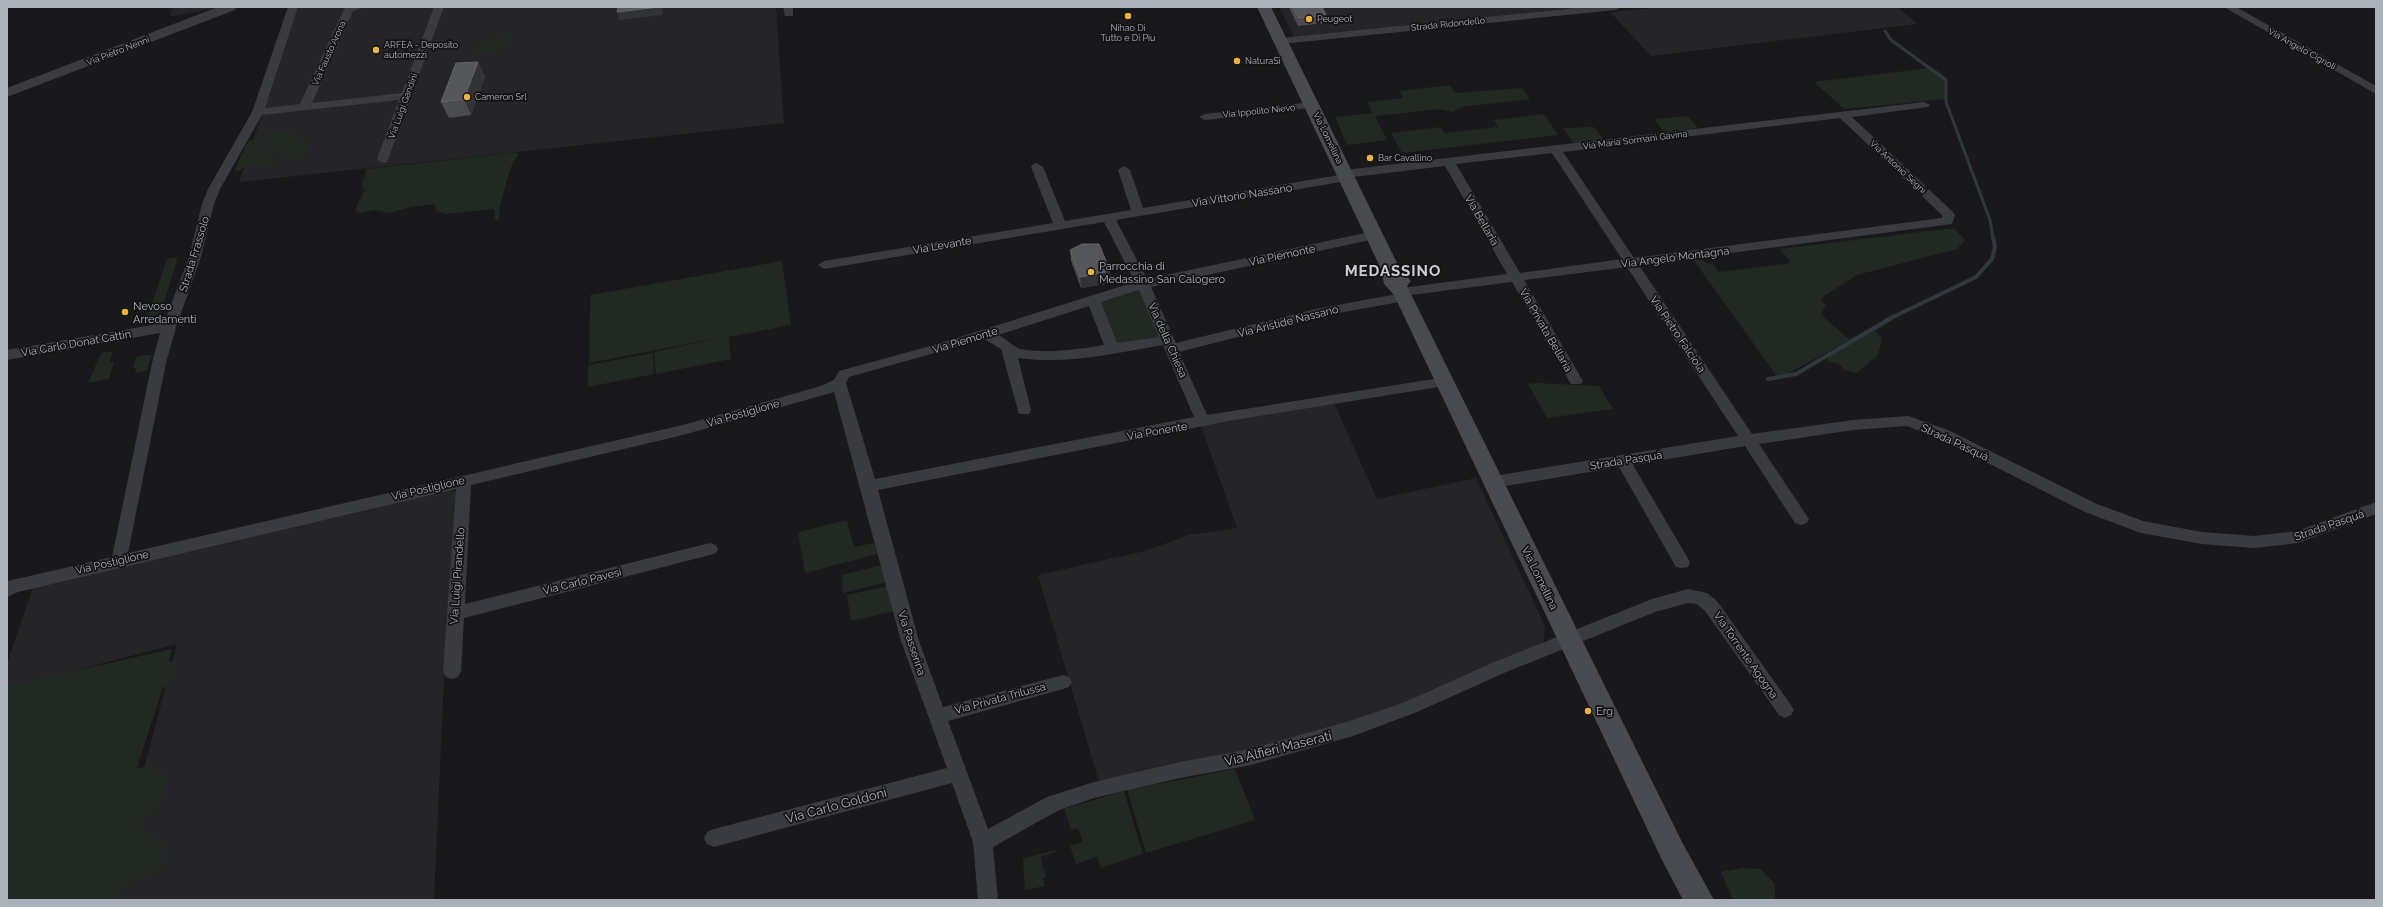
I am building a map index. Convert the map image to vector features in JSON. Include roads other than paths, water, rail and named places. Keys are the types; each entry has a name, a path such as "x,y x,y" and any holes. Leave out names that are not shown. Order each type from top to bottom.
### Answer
{"main road":[{"name":"Via Lomellina","path":"1264,7 1391,269 1394,284 1403,293 1679,864"},
{"path":"1679,864 1691,900"},
{"path":"1679,864 1699,900"}],"street":[{"name":"Via Pietro Nenni","path":"7,93 230,7"},
{"name":"Strada Frassolo","path":"119,560 169,327 195,257 208,204 214,189 258,112 293,7"},
{"name":"Via Fausto Arona","path":"304,107 349,8 359,7"},
{"name":"Via Luigi Gandini","path":"383,159 439,7"},
{"name":"Strada Ridondello","path":"1281,41 1616,7"},
{"name":"Via Angelo Cignoli","path":"2229,7 2376,91"},
{"path":"258,112 406,96"},
{"name":"Via Ippolito Nievo","path":"1205,117 1312,105"},
{"name":"Via Maria Sormani Gavina","path":"1346,176 1449,162 1924,105"},
{"name":"Via Antonio Segni","path":"1843,115 1949,215 1948,221"},
{"name":"Via Pietro Falciola","path":"1555,149 1801,519"},
{"name":"Via Bellaria","path":"1449,162 1516,278"},
{"path":"1037,168 1060,225"},
{"path":"1124,170 1138,212"},
{"name":"Via Vittorio Nassano","path":"1060,225 1346,176"},
{"name":"Via della Chiesa","path":"1108,217 1143,284 1203,422"},
{"name":"Via Angelo Montagna","path":"1403,293 1948,221"},
{"name":"Via Levante","path":"824,265 1060,225"},
{"name":"Via Piemonte","path":"839,383 844,374 985,334 1143,284 1375,235"},
{"name":"Via Privata Bellaria","path":"1516,278 1576,381"},
{"name":"Via Aristide Nassano","path":"985,334 1016,353 1030,355 1059,355 1113,350 1170,344 1403,293"},
{"path":"1094,300 1113,350"},
{"name":"Via Carlo Donat Cattin","path":"7,355 169,327"},
{"path":"1008,348 1024,410"},
{"name":"Via Ponente","path":"869,486 1203,422 1377,391 1446,382"},
{"name":"Via Postiglione","path":"10,588 119,560 683,430 826,390 839,383"},
{"name":"Via Passerina","path":"839,383 869,486 910,641 983,842 988,900"},
{"name":"Strada Pasquà","path":"1494,482 1749,440 1853,425 1908,421 1943,434 2091,508 2141,527 2202,538 2254,542 2298,537 2376,508"},
{"path":"1623,461 1682,562"},
{"name":"Via Luigi Pirandello","path":"452,672 464,480"},
{"name":"Via Carlo Pavesi","path":"455,613 710,549"},
{"name":"Via Torrente Agogna","path":"1570,640 1652,606 1688,596 1701,598 1712,606 1785,710"},
{"name":"Via Alfieri Maserati","path":"983,842 1054,803 1094,790 1180,770 1251,757 1353,728 1411,707 1570,640"},
{"name":"Via Privata Trilussa","path":"937,716 1063,682"},
{"name":"Via Carlo Goldoni","path":"714,838 958,773"}],"waterway":[{"path":"1885,31 1891,40 1946,80 1946,102 1990,220 1993,238"},
{"path":"1768,379 1796,374 1891,318 1976,277 1992,259 1995,247 1993,237"}],"place":[{"name":"Nihao Di Tutto e Di Piu","path":"1128,16"},
{"name":"Peugeot","path":"1309,19"},
{"name":"ARFEA - Deposito automezzi","path":"376,50"},
{"name":"NaturaSì","path":"1237,61"},
{"name":"Cameron Srl","path":"467,97"},
{"name":"Bar Cavallino","path":"1370,158"},
{"name":"Parrocchia di Medassino San Calogero","path":"1091,272"},
{"name":"Nevoso Arredamenti","path":"125,312"},
{"name":"Erg","path":"1588,711"}],"district":[{"name":"MEDASSINO","path":"1393,271"}]}
